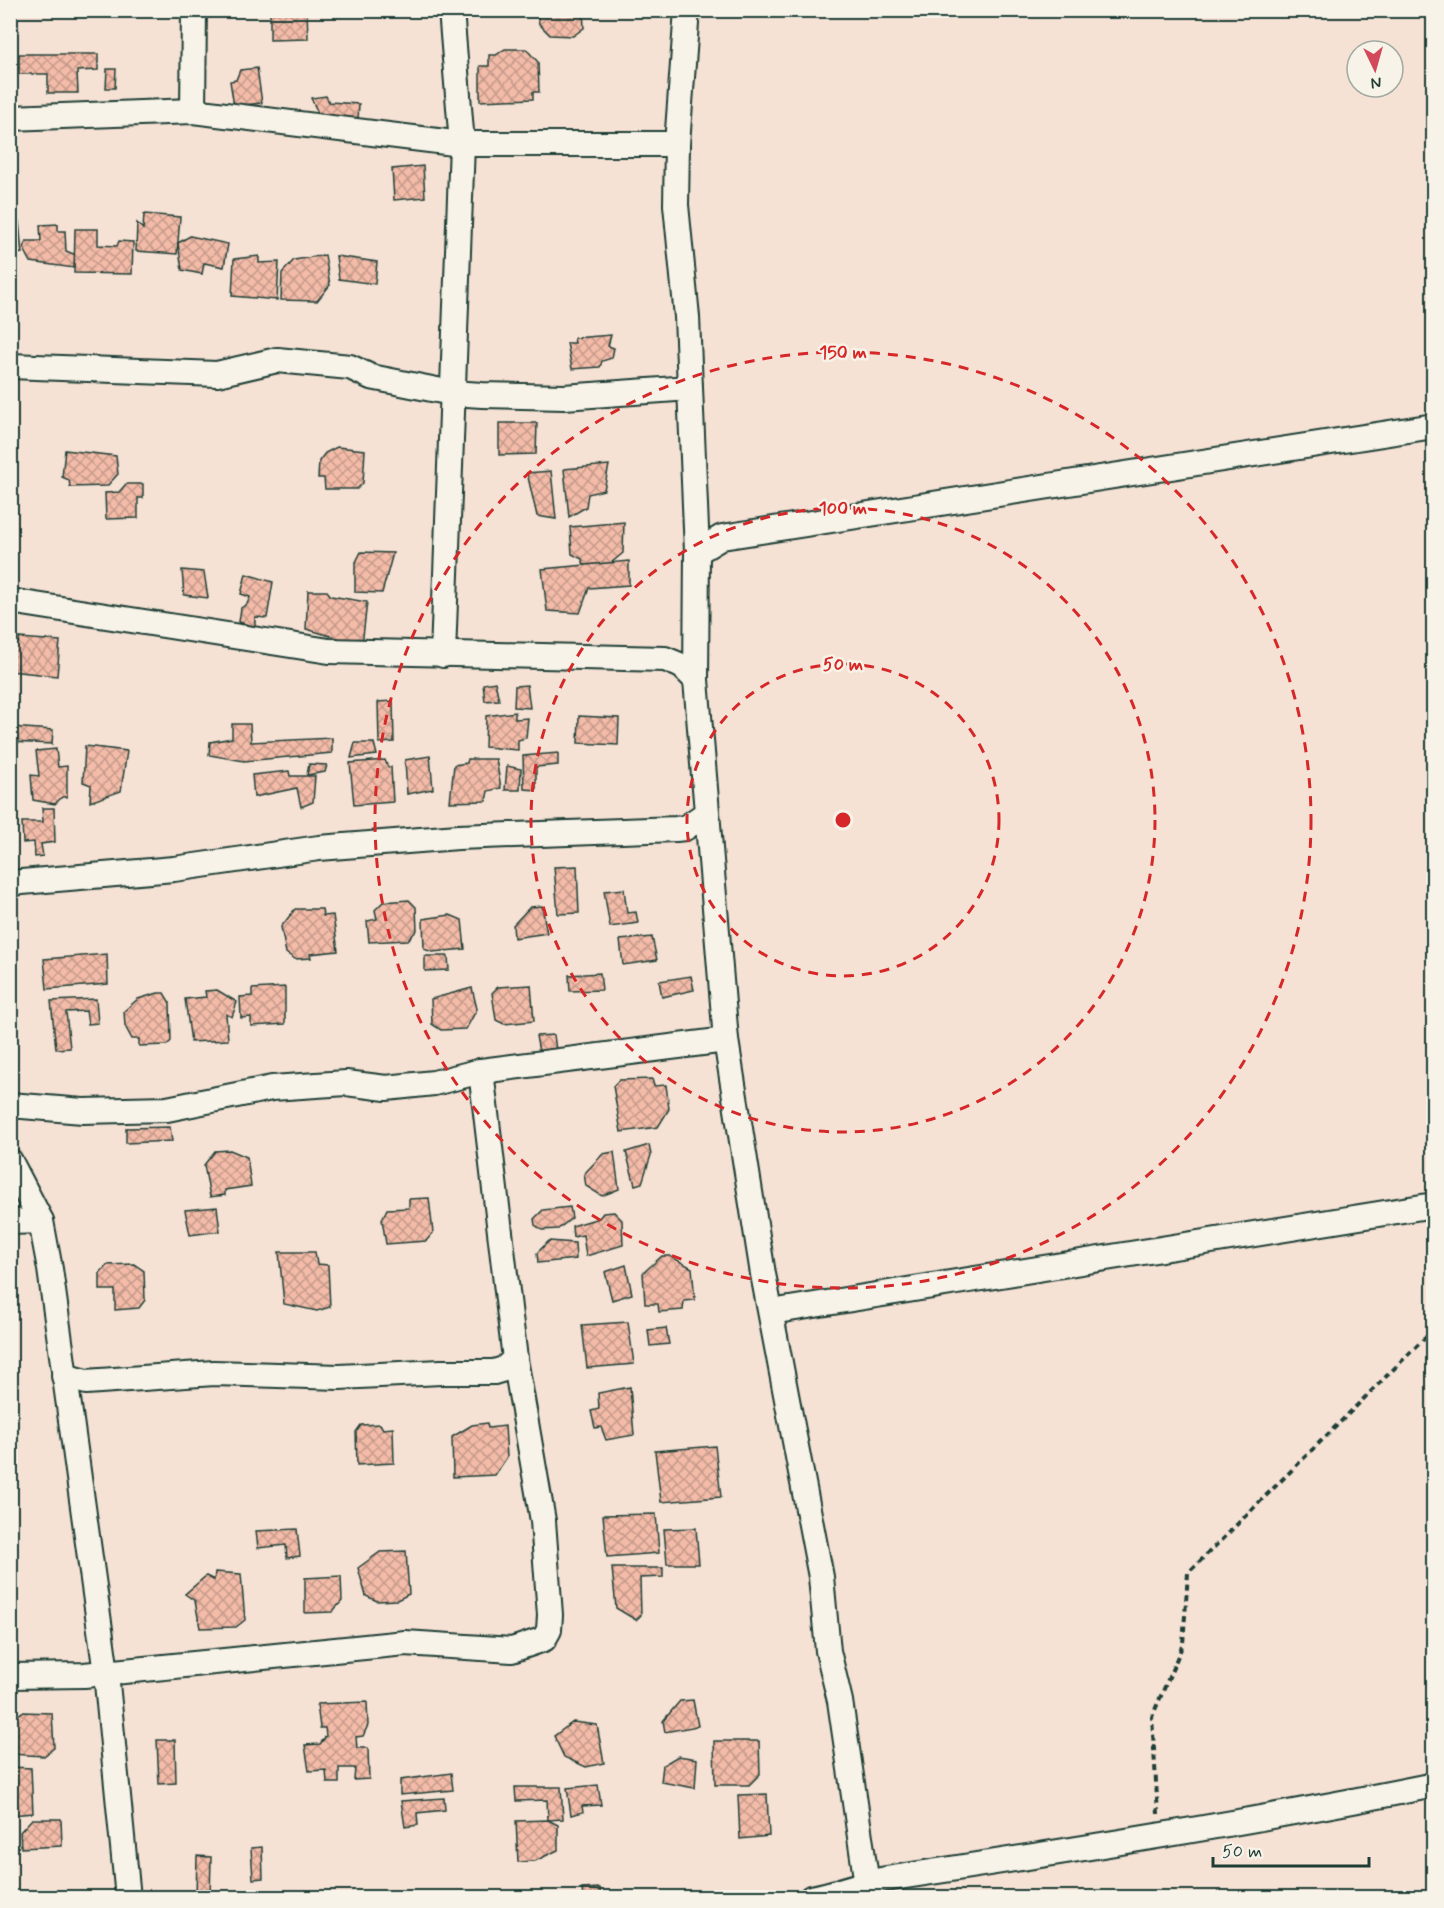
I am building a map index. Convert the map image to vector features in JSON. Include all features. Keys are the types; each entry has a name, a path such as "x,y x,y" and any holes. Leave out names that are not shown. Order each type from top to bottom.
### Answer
{"street":[{"path":"193,111 194,10"},
{"path":"443,655 462,144 452,10"},
{"path":"687,10 677,144 676,205 687,317 697,552 696,680 726,1040 771,1312 821,1577 828,1651 840,1701 867,1890"},
{"path":"10,118 193,111 462,144 677,144"},
{"path":"10,366 217,374 277,360 350,367 371,377 452,393 564,398 690,388"},
{"path":"697,552 722,537 1434,426"},
{"path":"10,601 243,635 288,646 329,651 665,659 682,666 696,680"},
{"path":"10,883 174,869 319,848 458,837 676,829 685,828 707,813"},
{"path":"10,1105 83,1111 167,1109 272,1088 346,1083 386,1088 434,1083 481,1071 726,1040"},
{"path":"10,1676 106,1673 405,1643 512,1650 544,1639 549,1630 550,1615 544,1539 515,1359 481,1071"},
{"path":"10,1161 41,1221 50,1269 106,1673 128,1898"},
{"path":"771,1312 1434,1205"},
{"path":"10,1222 41,1221"},
{"path":"64,1376 86,1382 214,1373 339,1377 494,1372 504,1369 515,1359"},
{"path":"811,1898 867,1890 1159,1835 1322,1808 1434,1785"}],"path":[{"path":"1159,1835 1152,1717 1183,1644 1188,1573 1434,1329"}],"building":[{"path":"270,10 307,10 308,39 270,40"},
{"path":"537,10 583,10 584,28 573,36 550,35 539,24"},
{"path":"505,49 526,49 538,62 539,92 533,92 533,99 480,101 480,66 489,66 489,55 496,55"},
{"path":"19,54 98,54 98,70 77,71 78,93 48,93 48,74 19,74"},
{"path":"257,68 262,103 234,106 230,81 236,80 240,70"},
{"path":"107,69 116,69 115,88 106,88"},
{"path":"326,96 329,102 359,104 358,119 320,117 311,98"},
{"path":"423,166 425,197 394,200 392,169"},
{"path":"144,214 180,217 177,254 136,251 137,223 143,229"},
{"path":"19,221 22,253 10,255 10,222"},
{"path":"58,224 58,231 65,231 66,251 76,255 74,268 31,262 24,249 26,241 41,241 40,225"},
{"path":"75,229 98,229 98,245 117,246 119,241 133,242 132,274 74,273"},
{"path":"190,236 228,244 224,267 204,263 202,274 182,270 178,243"},
{"path":"325,255 330,285 317,301 281,300 282,273 294,260"},
{"path":"259,256 259,263 279,262 277,300 232,296 234,259"},
{"path":"336,256 377,262 375,284 339,279"},
{"path":"611,335 608,346 614,348 612,358 602,361 600,367 572,369 567,343 575,343 574,338"},
{"path":"499,423 537,423 536,454 499,455"},
{"path":"337,447 365,450 363,483 357,489 325,489 324,478 318,478 319,461 325,453"},
{"path":"65,450 116,456 118,474 107,486 70,487 69,480 62,477"},
{"path":"609,465 604,490 588,494 586,507 569,517 564,469"},
{"path":"551,471 556,519 537,516 527,473"},
{"path":"126,484 143,484 143,498 138,498 138,518 106,519 105,493 119,492"},
{"path":"624,522 623,553 611,563 584,565 582,559 572,554 570,527"},
{"path":"361,552 393,553 382,593 355,592 355,564"},
{"path":"629,561 629,585 589,588 580,613 547,611 542,569"},
{"path":"182,570 204,572 208,598 184,595"},
{"path":"246,574 273,582 267,618 255,617 255,627 239,622 241,608 247,604 250,597 241,594"},
{"path":"308,591 327,591 331,596 367,602 362,645 306,629"},
{"path":"19,638 60,641 57,676 10,671 12,642 18,643"},
{"path":"495,682 499,700 485,701 483,684"},
{"path":"527,685 530,708 514,707 515,686"},
{"path":"393,701 394,742 379,743 378,702"},
{"path":"515,712 515,719 528,718 526,738 518,740 518,750 485,747 486,716"},
{"path":"579,716 619,718 618,745 578,743"},
{"path":"232,724 250,724 251,742 332,738 332,753 244,761 209,755 210,742 232,738"},
{"path":"10,727 53,730 52,744 10,742"},
{"path":"355,743 374,743 377,755 351,758"},
{"path":"85,746 127,751 121,791 90,802 91,785 83,782"},
{"path":"56,749 58,767 67,766 67,797 62,797 55,804 33,800 31,775 39,776 36,751"},
{"path":"558,753 558,765 536,767 536,790 524,789 523,756"},
{"path":"430,756 433,789 407,794 405,760"},
{"path":"468,759 496,759 501,788 488,791 486,801 450,802 454,765 467,763"},
{"path":"385,760 388,767 391,767 393,802 354,805 350,763"},
{"path":"309,764 327,765 325,772 307,775"},
{"path":"507,766 521,769 520,790 505,790"},
{"path":"289,771 290,776 315,776 313,802 301,807 297,788 254,797 252,775"},
{"path":"42,808 54,808 55,842 41,844 43,856 35,857 34,842 23,843 22,822 43,822"},
{"path":"577,866 579,913 558,914 554,867"},
{"path":"624,889 627,913 636,912 638,923 610,927 604,891"},
{"path":"409,900 416,907 417,930 408,940 369,942 367,921 377,919 375,910 383,902"},
{"path":"542,906 547,933 514,938 513,925 530,907"},
{"path":"295,909 322,909 323,916 333,915 338,951 310,954 311,958 295,959 286,953 281,927"},
{"path":"450,915 462,920 465,949 432,952 424,949 423,919"},
{"path":"652,937 657,960 623,965 620,940"},
{"path":"107,954 108,984 47,989 44,959"},
{"path":"425,956 448,956 449,970 425,971"},
{"path":"600,973 602,990 570,991 569,975"},
{"path":"691,976 694,990 662,997 659,981"},
{"path":"531,985 534,1021 504,1024 496,1020 492,993 498,987"},
{"path":"285,987 285,1024 251,1026 251,1017 241,1018 240,997 252,996 252,989"},
{"path":"472,988 477,1009 466,1029 441,1030 432,1024 431,999"},
{"path":"217,990 237,1002 232,1017 226,1014 228,1040 191,1042 185,999 206,997 205,991"},
{"path":"164,993 170,1003 171,1041 167,1045 139,1046 139,1039 132,1039 125,1026 124,1011 138,999"},
{"path":"96,999 98,1023 88,1024 86,1011 66,1012 70,1048 56,1049 51,1001"},
{"path":"554,1035 556,1050 539,1052 536,1036"},
{"path":"652,1079 654,1086 666,1085 669,1109 658,1127 621,1132 613,1086 619,1080"},
{"path":"170,1127 172,1141 126,1143 126,1128"},
{"path":"649,1145 651,1155 642,1183 635,1185 626,1152"},
{"path":"230,1150 247,1157 251,1186 225,1190 225,1195 210,1197 204,1165 215,1151"},
{"path":"614,1152 619,1189 602,1196 586,1186 584,1174 603,1154"},
{"path":"429,1198 433,1233 426,1241 386,1244 382,1219 387,1209 409,1208 409,1199"},
{"path":"217,1207 220,1231 190,1235 185,1210"},
{"path":"570,1207 572,1218 558,1229 542,1230 535,1225 534,1219 543,1210"},
{"path":"614,1212 622,1220 623,1245 586,1256 583,1235 573,1237 572,1226 599,1218 603,1213"},
{"path":"549,1241 575,1243 576,1259 538,1263 537,1253"},
{"path":"279,1252 315,1252 317,1264 328,1265 330,1307 317,1311 284,1304"},
{"path":"662,1256 670,1256 692,1268 695,1300 684,1301 683,1310 659,1312 658,1304 645,1304 643,1273"},
{"path":"134,1264 144,1271 145,1300 139,1308 115,1310 115,1290 100,1290 100,1273 107,1265"},
{"path":"626,1265 632,1294 612,1300 605,1272"},
{"path":"628,1322 634,1364 587,1368 582,1325"},
{"path":"666,1328 669,1344 650,1346 648,1330"},
{"path":"630,1387 634,1435 606,1440 601,1427 595,1428 591,1411 599,1409 598,1393"},
{"path":"487,1423 488,1428 505,1426 507,1457 495,1475 453,1477 452,1437 472,1425"},
{"path":"380,1424 383,1429 393,1428 394,1463 357,1465 356,1432 361,1425"},
{"path":"715,1446 721,1497 661,1502 655,1451"},
{"path":"656,1514 659,1553 607,1557 603,1515"},
{"path":"696,1528 699,1564 667,1564 664,1529"},
{"path":"297,1529 300,1556 287,1558 286,1545 258,1548 256,1531"},
{"path":"406,1551 409,1594 397,1600 377,1601 366,1596 358,1568 380,1552"},
{"path":"612,1568 663,1568 663,1577 640,1578 641,1615 636,1620 616,1608"},
{"path":"215,1572 241,1574 245,1620 236,1627 200,1628 195,1601 185,1594 206,1576 214,1580"},
{"path":"341,1576 342,1601 332,1612 305,1613 305,1578"},
{"path":"693,1700 698,1726 665,1732 663,1721 680,1701"},
{"path":"367,1702 368,1725 363,1736 356,1737 357,1748 368,1748 369,1779 354,1780 355,1768 339,1768 339,1783 327,1783 326,1770 309,1771 305,1745 320,1744 326,1736 325,1728 320,1728 317,1704"},
{"path":"22,1712 52,1713 54,1748 44,1756 11,1754 10,1722"},
{"path":"573,1722 597,1725 604,1763 586,1767 564,1757 554,1736"},
{"path":"157,1740 175,1740 176,1783 159,1784"},
{"path":"714,1741 759,1741 760,1774 749,1785 715,1785"},
{"path":"678,1756 697,1759 695,1788 661,1782 663,1765"},
{"path":"10,1767 31,1768 33,1813 12,1815"},
{"path":"451,1773 453,1790 400,1795 400,1780"},
{"path":"598,1785 601,1805 582,1806 583,1812 571,1815 567,1788"},
{"path":"515,1787 561,1787 563,1819 548,1820 547,1800 516,1801"},
{"path":"767,1794 769,1836 740,1839 738,1795"},
{"path":"444,1798 445,1810 417,1813 418,1825 405,1827 401,1801"},
{"path":"32,1819 61,1819 62,1846 21,1848 20,1832"},
{"path":"548,1820 558,1825 558,1850 535,1861 518,1862 516,1821"},
{"path":"262,1847 263,1878 253,1879 251,1848"},
{"path":"197,1856 211,1857 210,1898 196,1898"},
{"path":"600,1888 601,1898 583,1898 582,1889"}]}
